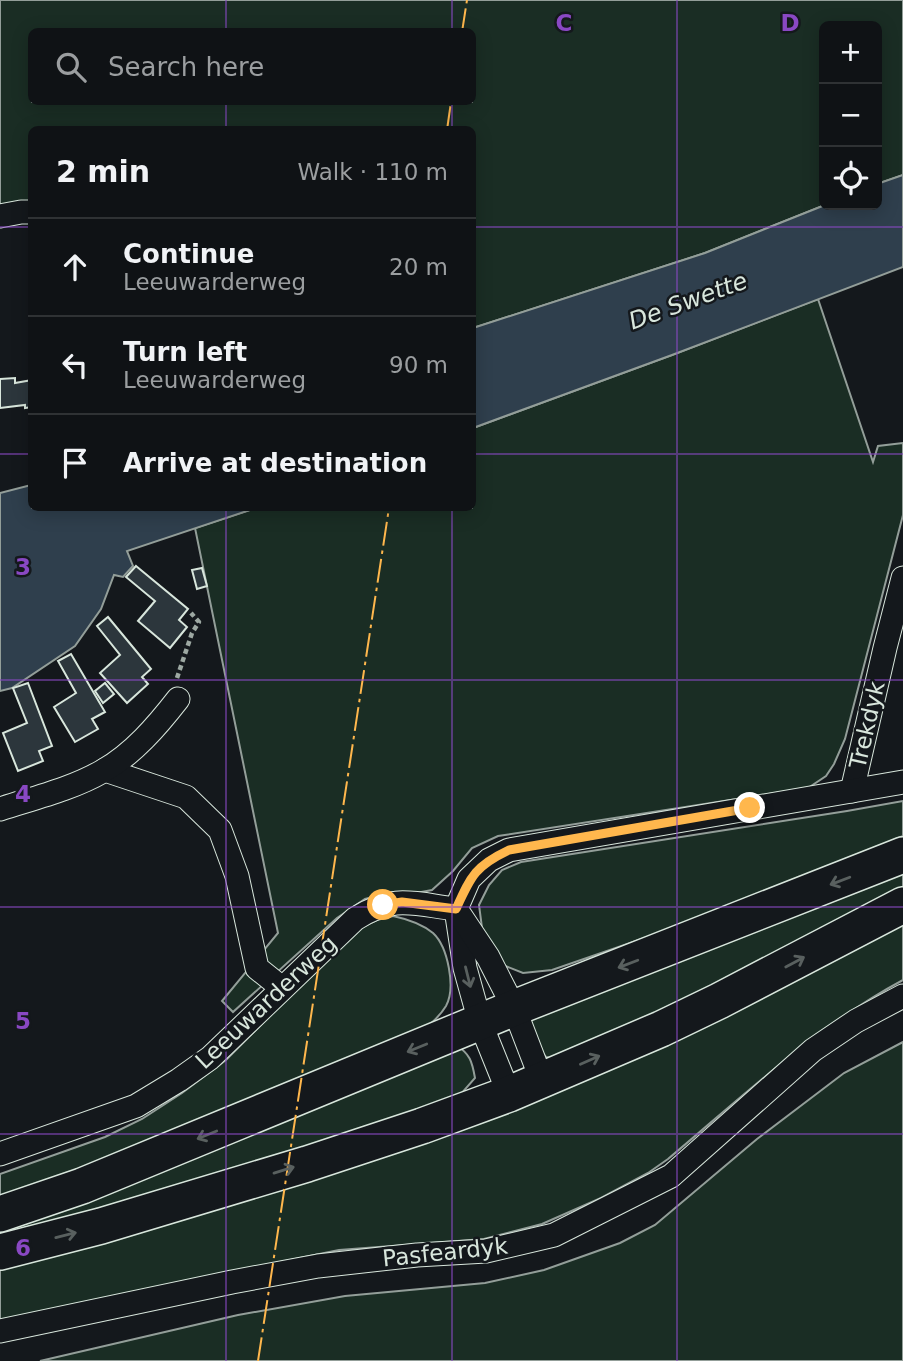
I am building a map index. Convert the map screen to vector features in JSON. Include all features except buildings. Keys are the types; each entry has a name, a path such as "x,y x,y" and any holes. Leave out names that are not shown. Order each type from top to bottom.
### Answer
{"main road":[{"path":"0,1214 82,1186 514,1008 903,855"},
{"path":"0,1252 101,1226 307,1164 509,1094 719,1002 903,905"}],"street":[{"path":"0,216 28,212"},
{"name":"Trekdyk","path":"852,791 903,578"},
{"path":"0,809 69,787 104,770 143,740 178,699"},
{"path":"104,770 186,797 220,830 237,876 257,968 282,988"},
{"path":"509,1094 480,1022 465,968 456,909 469,879 489,860 509,850 903,782"},
{"name":"Leeuwarderweg","path":"0,1154 136,1106 179,1080 210,1058 355,919 375,908 402,902 456,909"},
{"path":"456,909 488,957 514,1008 542,1081"},
{"name":"Pasfeardyk","path":"0,1331 318,1266 417,1255 486,1251 554,1235 671,1176 813,1051 856,1021 903,996"}],"path":[{"path":"178,699 174,688 192,633 199,622 191,613"}],"green space":[{"path":"0,0 903,0 903,175 882,182 882,21 819,21 819,207 705,253 476,327 476,126 28,126 28,203 0,205"},
{"path":"818,299 873,462 878,446 903,443 903,515 845,739 826,776 808,788 498,836 472,848 453,871 432,890 416,893 392,892 365,899 337,918 233,1012 222,1001 278,933 195,528 247,511 476,511 476,427"},
{"path":"903,801 903,836 740,905 552,970 523,973 503,965 482,928 479,905 489,885 502,870 521,862"},
{"path":"903,862 903,898 558,1060 546,1057 540,1050 525,1013"},
{"path":"393,916 424,927 433,933 443,948 449,968 449,998 432,1023 414,1036 0,1206 0,1174 105,1137 142,1119 182,1093 226,1060 354,931"},
{"path":"903,918 903,980 810,1041 668,1159 601,1198 542,1224 484,1239 339,1250 0,1323 0,1263 204,1206"},
{"path":"903,1042 903,1361 40,1361 238,1315 345,1296 485,1283 544,1270 620,1243 655,1225 757,1139 844,1073"},
{"path":"456,1045 470,1058 475,1078 461,1094 428,1109 0,1244 0,1225"}],"water":[{"name":"De Swette","path":"903,175 903,267 476,427 476,327 705,253 819,207 819,210 882,210 882,182"},
{"path":"28,486 28,511 247,511 127,551 133,566 123,577 114,575 101,609 75,646 12,688 0,691 0,493"}],"power":[{"path":"463,28 467,0"},
{"path":"448,126 451,105"},
{"path":"258,1361 389,511"}],"route":[{"path":"383,905 402,902 456,909 469,879 489,860 509,850 750,808"}]}
